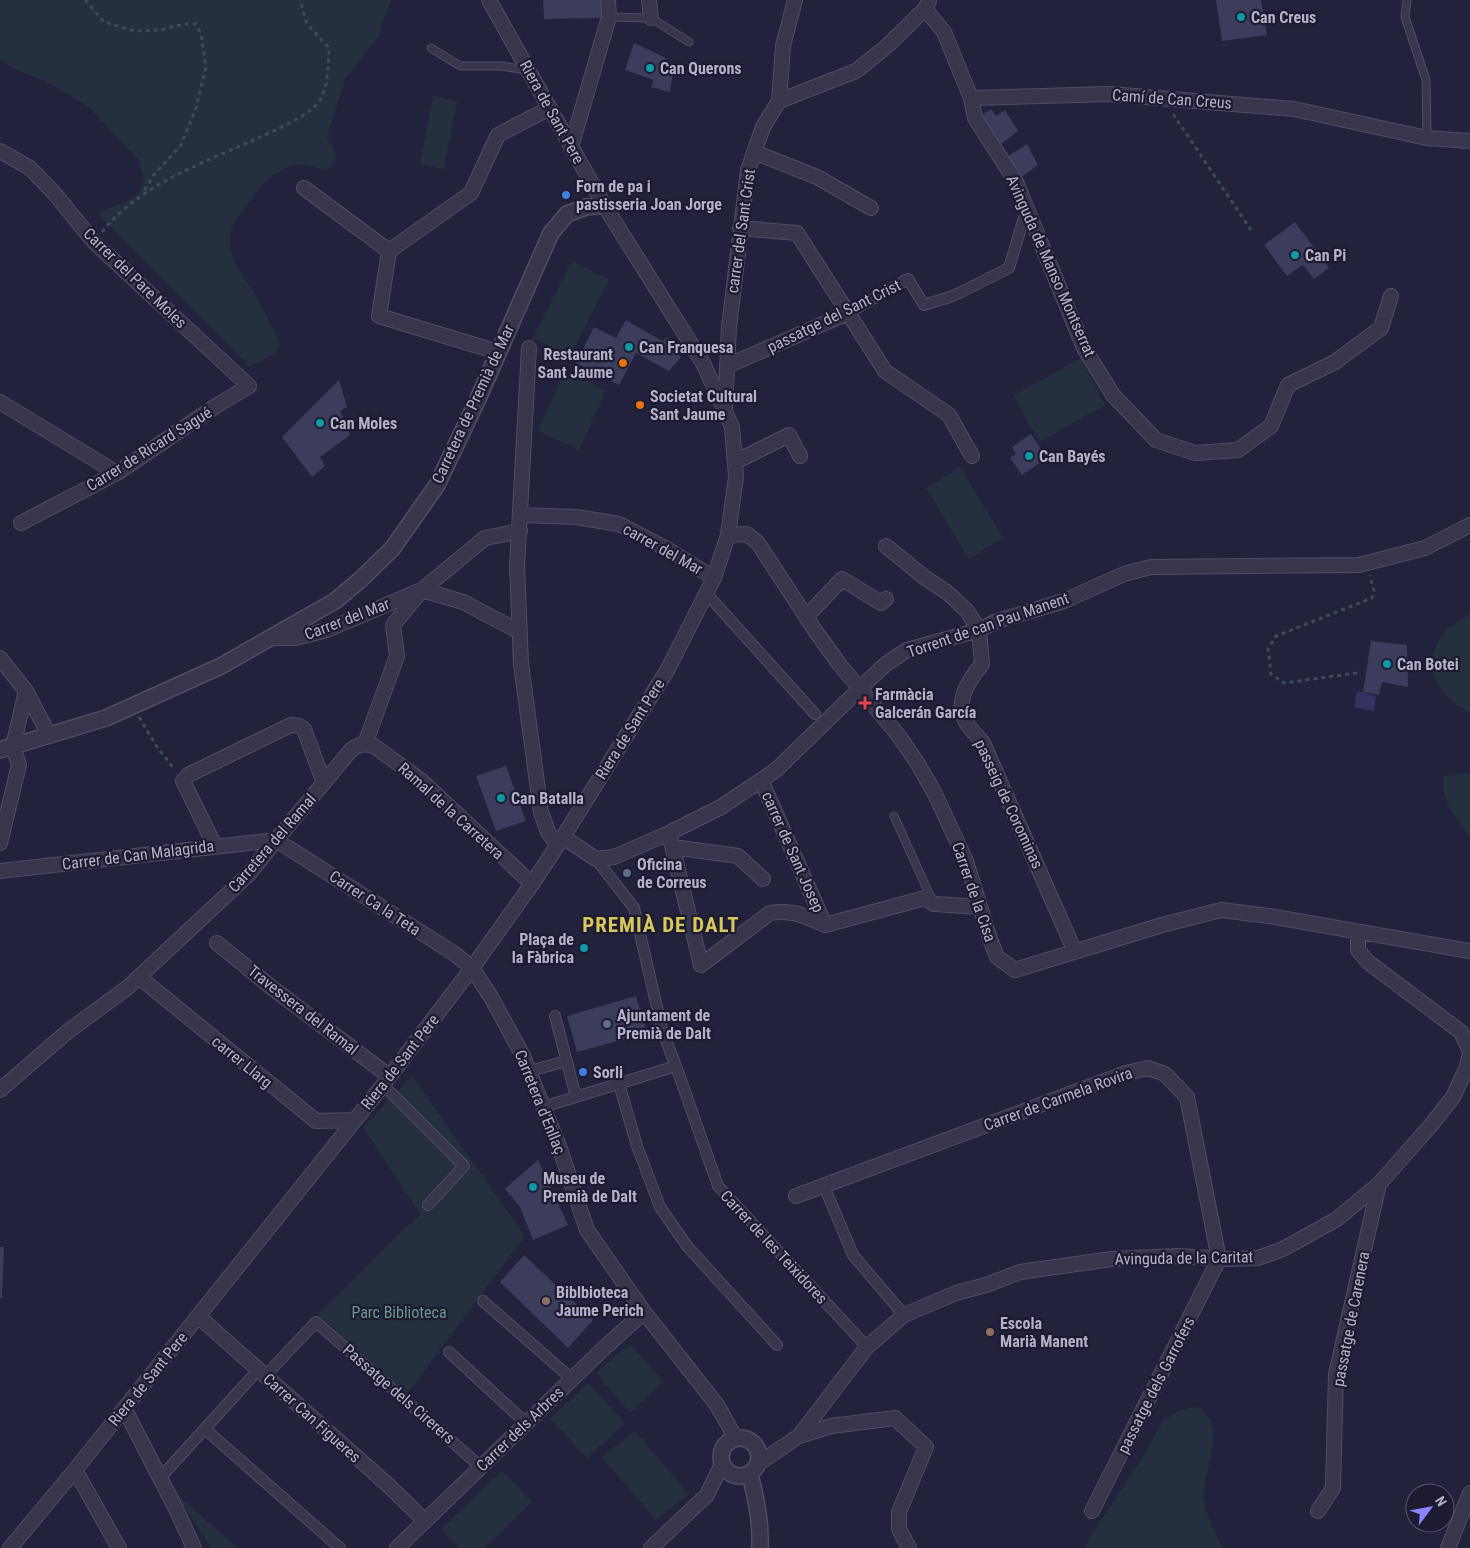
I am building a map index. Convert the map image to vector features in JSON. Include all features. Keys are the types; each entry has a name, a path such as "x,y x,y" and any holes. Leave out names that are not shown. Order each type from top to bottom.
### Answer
{"street":[{"name":"Riera de Sant Pere","path":"10,1548 355,1120 472,968 532,884 668,669 714,578 728,535 736,477 732,427 725,411 703,363 604,205 489,0"},
{"path":"571,147 609,16 608,0"},
{"path":"649,0 650,18"},
{"name":"carrer del Sant Crist","path":"725,411 729,327 748,170 763,127 779,101 783,46 792,3"},
{"path":"779,101 856,71 886,47 927,4 944,32 971,98"},
{"name":"Camí de Can Creus","path":"971,98 1110,94 1294,109 1427,138 1470,141"},
{"name":"Avinguda de Manso Montserrat","path":"971,98 975,118 1016,182 1084,348 1113,395 1156,440 1194,453 1238,450 1271,426 1288,385 1335,362 1381,328 1390,296"},
{"path":"498,352 379,316 389,251 471,193 498,134 550,108"},
{"name":"Carrer del Pare Moles","path":"0,151 30,168 55,194 94,242 249,386"},
{"path":"754,152 817,177 871,208"},
{"path":"304,188 389,251"},
{"name":"Carretera de Premià de Mar","path":"7,748 106,718 221,666 335,601 360,580 392,548 437,484 551,233 567,214 586,207 604,205"},
{"name":"passatge del Sant Crist","path":"727,366 848,313 908,279 924,305 953,296 1009,268 1027,208"},
{"path":"740,228 796,233 884,371 949,416 972,456"},
{"path":"529,348 517,566 522,674 541,812 548,832 560,841 596,859"},
{"name":"Carrer de Ricard Sagué","path":"21,523 117,473 249,386"},
{"path":"0,402 117,473"},
{"path":"735,462 789,435 800,456"},
{"name":"carrer del Mar","path":"521,515 576,517 619,524 667,549 714,578"},
{"name":"Torrent de can Pau Manent","path":"596,859 614,857 671,840 762,780 776,770 886,664 907,650 980,630 997,621 1064,601 1124,574 1151,568 1359,564 1426,548 1470,525"},
{"path":"365,744 397,656 393,625 422,590 485,538 520,531"},
{"name":"Carrer de la Cisa","path":"728,535 747,534 758,543 840,665 899,736 935,794 966,861 997,956 1015,970 1162,925 1221,910 1269,916 1470,951"},
{"path":"886,546 924,577 948,593 967,611 980,630"},
{"path":"806,617 842,580 880,603 886,599"},
{"path":"422,590 463,602 520,632"},
{"name":"Carrer del Mar","path":"270,638 296,638 328,630 422,590"},
{"path":"706,592 815,714"},
{"name":"passeig de Corominas","path":"980,630 982,664 971,679 962,699 964,718 983,744 1076,952"},
{"path":"0,658 26,691 52,734"},
{"path":"0,843 19,765 7,748 26,691"},
{"path":"215,846 183,781 188,775 291,725 304,729 324,783"},
{"name":"Carretera del Ramal","path":"0,1090 67,1032 127,988 248,875 351,750 365,744"},
{"name":"Ramal de la Carretera","path":"365,744 374,746 422,781 532,884"},
{"name":"carrer de Sant Josep","path":"762,780 825,925"},
{"name":"Carrer de Can Malagrida","path":"0,871 276,840"},
{"name":"Carrer Ca la Teta","path":"276,840 454,954 472,968"},
{"path":"671,840 738,856 762,880"},
{"name":"carrer de Sant Josep","path":"671,840 701,965 770,913 800,913 825,925 924,898 934,904 980,906"},
{"name":"Carrer de les Teixidores","path":"596,859 634,908 663,1033 718,1186 867,1347"},
{"name":"Avinguda de la Caritat","path":"754,1469 799,1436 867,1347 904,1315 956,1293 986,1285 1020,1272 1112,1259 1179,1256 1258,1258 1283,1249 1337,1219 1379,1184 1431,1125 1452,1097 1467,1067 1470,1052 1462,1032 1368,962 1358,950 1358,932"},
{"name":"Travessera del Ramal","path":"217,943 386,1080"},
{"name":"Carretera d'Enllaç","path":"472,968 522,1054 560,1149 587,1230 644,1312 716,1405 735,1437"},
{"name":"carrer Llarg","path":"138,977 316,1121 355,1120"},
{"path":"555,1016 576,1097"},
{"path":"529,1071 567,1061"},
{"path":"543,1107 676,1066"},
{"name":"Carrer de Carmela Rovira","path":"796,1196 1126,1073 1148,1068 1165,1074 1188,1097 1219,1258"},
{"path":"386,1080 464,1166 428,1205"},
{"path":"619,1084 638,1146 660,1206 687,1246 777,1344"},
{"name":"passatge de Carenera","path":"1318,1511 1333,1488 1336,1374 1379,1184"},
{"path":"824,1186 853,1254 904,1315"},
{"name":"passatge dels Garrofers","path":"1092,1511 1219,1258"},
{"path":"483,1301 572,1380"},
{"name":"Carrer dels Arbres","path":"397,1548 644,1312"},
{"name":"Carrer Can Figueres","path":"198,1316 425,1521"},
{"name":"Passatge dels Cirerers","path":"262,1373 316,1322 482,1467"},
{"path":"449,1352 526,1423"},
{"path":"160,1478 205,1429 262,1373"},
{"path":"124,1408 194,1548"},
{"path":"799,1436 831,1426 894,1418 926,1447 899,1512 899,1529 910,1548"},
{"path":"205,1429 340,1548"},
{"path":"754,1469 736,1476 725,1470 722,1464 721,1451 725,1443 735,1437 746,1438 754,1444 759,1454 754,1469 760,1548"},
{"path":"651,1548 707,1495 722,1464"},
{"path":"74,1470 119,1548"},
{"path":"1448,1548 1470,1493"}],"lane":[{"path":"1407,0 1405,17 1426,80 1427,138"},
{"path":"609,16 650,18 689,42"},
{"path":"431,48 460,66 501,66 528,70"},
{"path":"894,816 934,904"}],"path":[{"path":"85,0 104,22 135,31 161,30 184,24 196,24 200,34 206,68 196,108 181,145 153,176 143,194"},
{"path":"94,242 112,220 143,194 198,164 280,128 316,106 326,86 329,48 307,24 300,0"},
{"path":"1163,98 1252,233"},
{"path":"1357,673 1284,683 1271,674 1268,650 1276,636 1372,598 1374,592 1368,562"},
{"path":"132,706 157,747 183,781"}],"green space":[{"path":"0,0 391,0 381,26 380,35 345,79 327,137 336,155 335,164 326,170 307,165 297,165 282,170 269,178 258,189 238,217 231,231 230,247 232,255 274,331 280,345 276,353 250,367 97,213 126,202 140,191 143,183 138,160 90,108 45,81 22,72 0,60"},
{"path":"433,96 457,101 444,169 420,165"},
{"path":"572,261 609,280 570,356 533,338"},
{"path":"1081,358 1105,405 1039,442 1014,395"},
{"path":"565,371 606,390 579,450 538,431"},
{"path":"960,467 1003,538 969,559 926,488"},
{"path":"1470,614 1470,713 1442,691 1433,671 1432,660 1434,649 1446,630"},
{"path":"1470,773 1470,838 1452,812 1444,795 1443,776"},
{"name":"Parc Biblioteca","path":"412,1076 525,1236 407,1394 318,1314 420,1214 363,1127"},
{"path":"630,1344 663,1381 630,1413 596,1373"},
{"path":"588,1383 625,1423 587,1458 550,1419"},
{"path":"1199,1407 1211,1420 1214,1439 1203,1494 1206,1512 1222,1548 1085,1548 1163,1421 1179,1410"},
{"path":"635,1431 689,1494 656,1520 602,1457"},
{"path":"502,1471 532,1502 484,1548 459,1548 441,1529"},
{"path":"177,1495 238,1548 211,1548"}],"shaded area":[{"path":"1357,691 1376,696 1374,711 1354,707"}],"building":[{"path":"543,0 602,0 602,18 544,19"},
{"name":"Can Creus","path":"1216,0 1261,0 1267,35 1222,41"},
{"name":"Can Querons","path":"634,43 664,57 674,66 670,92 651,87 654,80 625,70"},
{"path":"991,109 996,116 1005,110 1018,131 1000,145 981,116"},
{"path":"1027,144 1038,165 1020,178 1007,157"},
{"name":"Can Pi","path":"1295,222 1329,268 1314,279 1303,265 1287,276 1264,245"},
{"name":"Can Franquesa","path":"626,320 662,341 668,337 681,357 669,371 636,353 619,385 576,363 594,327 616,338"},
{"name":"Can Moles","path":"339,380 347,407 340,411 350,435 320,457 325,466 312,477 282,437"},
{"name":"Can Bayés","path":"1031,434 1047,458 1022,475 1010,458 1016,454 1012,447"},
{"name":"Can Botei","path":"1371,641 1407,645 1408,687 1382,682 1379,695 1363,692"},
{"name":"Can Batalla","path":"506,766 526,821 496,831 476,776"},
{"name":"Ajuntament de Premià de Dalt","path":"636,996 647,1033 577,1052 567,1016"},
{"path":"538,1160 568,1225 533,1240 520,1207 505,1189"},
{"path":"0,1247 4,1247 2,1298 0,1298"},
{"name":"Biblbioteca Jaume Perich","path":"524,1255 593,1320 568,1348 500,1282"}],"place":[{"name":"Can Creus","path":"1241,17"},
{"name":"Can Querons","path":"650,68"},
{"name":"Forn de pa i pastisseria Joan Jorge","path":"566,195"},
{"name":"Can Pi","path":"1295,255"},
{"name":"Can Franquesa","path":"629,347"},
{"name":"Restaurant Sant Jaume","path":"623,363"},
{"name":"Societat Cultural Sant Jaume","path":"640,405"},
{"name":"Can Moles","path":"320,423"},
{"name":"Can Bayés","path":"1029,456"},
{"name":"Can Botei","path":"1387,664"},
{"name":"Farmàcia Galcerán García","path":"865,703"},
{"name":"Can Batalla","path":"501,798"},
{"name":"Oficina de Correus","path":"627,873"},
{"name":"Plaça de la Fàbrica","path":"584,948"},
{"name":"Ajuntament de Premià de Dalt","path":"607,1024"},
{"name":"Sorli","path":"583,1072"},
{"name":"Museu de Premià de Dalt","path":"533,1187"},
{"name":"Biblbioteca Jaume Perich","path":"546,1301"},
{"name":"Escola Marià Manent","path":"990,1332"}],"district":[{"name":"PREMIÀ DE DALT","path":"661,925"}]}
